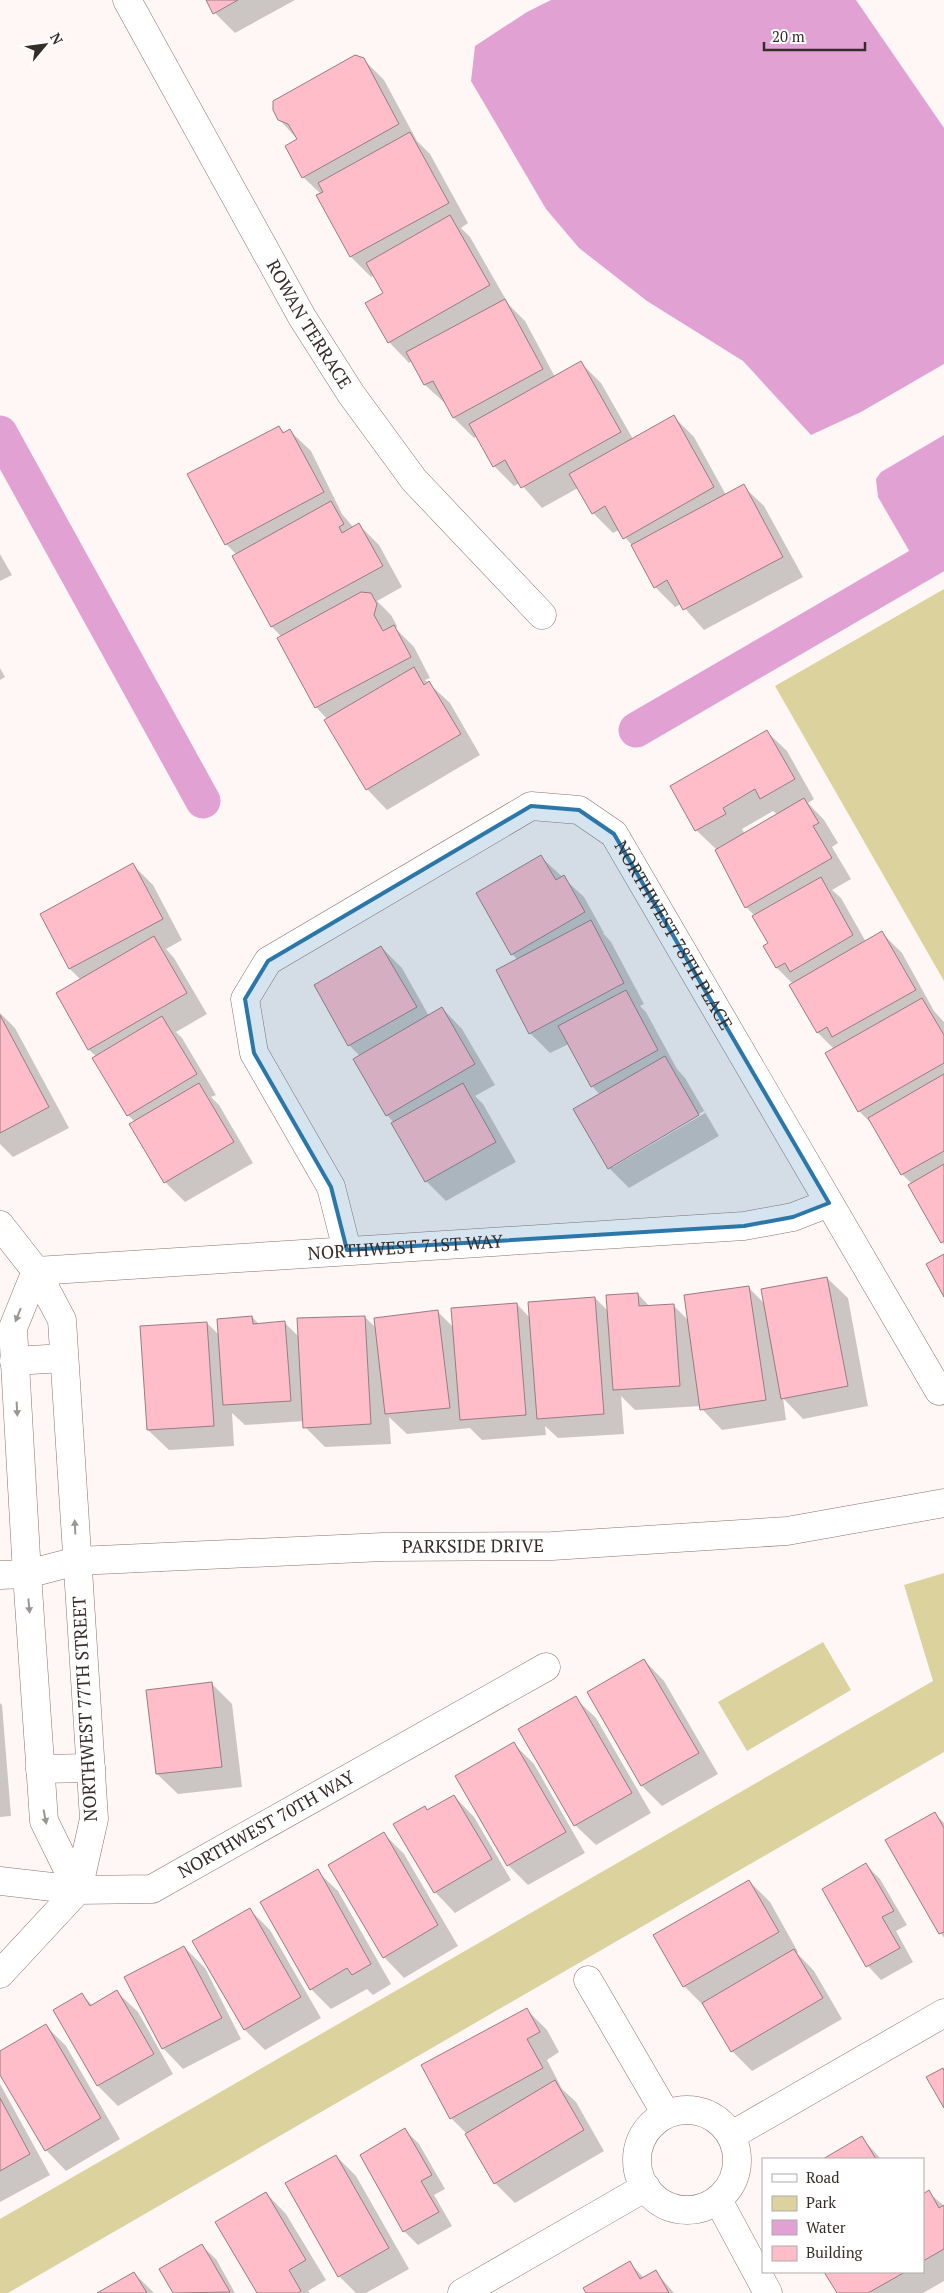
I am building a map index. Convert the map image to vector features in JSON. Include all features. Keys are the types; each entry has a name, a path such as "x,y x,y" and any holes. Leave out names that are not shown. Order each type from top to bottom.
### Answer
{"street":[{"name":"ROWAN TERRACE","path":"127,0 302,317 351,394 414,480 542,615"},
{"name":"NORTHWEST 78TH PLACE","path":"347,1250 331,1187 254,1053 245,999 268,961 531,806 579,810 614,834 939,1391"},
{"name":"NORTHWEST 71ST WAY","path":"36,1271 744,1226 793,1217 829,1203"},
{"path":"0,1225 36,1271 13,1328 40,1769 44,1821 78,1890 0,1974"},
{"name":"NORTHWEST 77TH STREET","path":"36,1271 62,1320 94,1819 78,1890"},
{"path":"14,1361 64,1358"},
{"name":"PARKSIDE DRIVE","path":"0,1575 27,1574 77,1560 383,1547 562,1546 787,1530 944,1503"},
{"name":"NORTHWEST 70TH WAY","path":"0,1881 78,1890 152,1889 546,1667"},
{"path":"40,1769 91,1768"},
{"path":"588,1980 666,2114"},
{"path":"732,2135 944,2013"},
{"path":"680,2110 696,2110 710,2115 722,2123 732,2135 738,2163 735,2177 728,2190 718,2200 704,2208 688,2210 671,2207 657,2200 646,2188 638,2172 637,2154 642,2138 652,2124 666,2114 680,2110"},
{"path":"462,2293 646,2188"},
{"path":"718,2200 768,2293"}],"highlighted area":[{"path":"531,806 579,810 614,834 829,1203 793,1217 744,1226 347,1250 331,1187 254,1053 245,999 268,961"}],"green space":[{"path":"944,589 944,981 775,686"},
{"path":"944,1573 944,1752 8,2293 0,2293 0,2219 933,1681 904,1585"},
{"path":"823,1642 851,1690 747,1751 718,1702"}],"water":[{"path":"551,0 856,0 944,128 944,364 861,412 811,435 743,361 647,301 579,248 546,209 471,81 475,46 527,12"},
{"path":"944,435 944,551 918,566 878,497 876,479 881,472"}],"building":[{"path":"206,0 238,0 213,14"},
{"path":"355,55 364,58 399,124 302,178 285,146 297,139 288,124 278,120 273,110 273,101"},
{"path":"410,132 449,203 350,257 316,195 323,192 318,183"},
{"path":"450,215 490,285 388,343 365,303 383,293 366,263"},
{"path":"505,299 543,369 453,418 433,381 424,385 406,352"},
{"path":"581,361 621,432 521,488 505,460 493,467 469,424"},
{"path":"674,415 714,487 623,539 605,506 592,514 569,474"},
{"path":"279,426 283,433 290,429 324,492 225,545 187,474"},
{"path":"744,484 783,557 683,610 667,580 654,588 631,545"},
{"path":"331,501 344,524 339,527 342,533 359,523 383,566 271,627 232,556"},
{"path":"361,592 371,593 377,604 374,615 383,631 394,625 411,657 315,708 277,638"},
{"path":"414,667 424,685 429,681 461,734 366,790 324,720"},
{"path":"767,730 795,779 760,799 755,789 723,808 726,814 695,831 670,786"},
{"path":"804,798 819,823 813,826 832,858 745,908 715,850"},
{"path":"541,855 556,880 564,875 585,912 511,955 476,893"},
{"path":"133,863 163,919 69,969 40,914"},
{"path":"821,877 853,935 790,972 785,963 776,968 763,946 768,943 752,916"},
{"path":"591,920 624,983 529,1034 496,970"},
{"path":"882,931 916,990 832,1037 827,1027 817,1033 789,985"},
{"path":"154,936 187,993 88,1050 56,993"},
{"path":"381,946 417,1007 348,1046 314,985"},
{"path":"626,990 658,1050 591,1087 558,1026"},
{"path":"922,998 944,1035 944,1063 858,1112 825,1053"},
{"path":"442,1007 475,1064 386,1116 353,1059"},
{"path":"0,1015 49,1107 0,1133"},
{"path":"162,1016 197,1074 127,1116 92,1058"},
{"path":"665,1056 699,1115 608,1169 573,1109"},
{"path":"944,1074 944,1151 901,1175 868,1118"},
{"path":"199,1083 234,1142 164,1183 129,1124"},
{"path":"463,1083 496,1142 425,1182 391,1123"},
{"path":"944,1164 944,1241 941,1243 908,1185"},
{"path":"944,1254 944,1297 926,1264"},
{"path":"827,1277 848,1386 781,1399 761,1289"},
{"path":"749,1286 766,1400 700,1410 684,1295"},
{"path":"638,1293 639,1306 674,1304 680,1386 613,1390 606,1295"},
{"path":"595,1297 604,1414 537,1419 528,1302"},
{"path":"517,1303 526,1415 460,1420 451,1308"},
{"path":"438,1310 450,1408 385,1414 374,1318"},
{"path":"252,1316 253,1324 285,1321 291,1401 223,1405 217,1319"},
{"path":"365,1316 371,1424 303,1428 297,1318"},
{"path":"207,1322 214,1426 147,1430 140,1326"},
{"path":"644,1659 699,1753 641,1786 587,1692"},
{"path":"212,1682 222,1767 156,1774 146,1690"},
{"path":"576,1696 632,1793 574,1826 518,1729"},
{"path":"514,1742 566,1832 507,1866 455,1776"},
{"path":"454,1795 492,1859 434,1893 393,1824 425,1806 427,1810"},
{"path":"935,1812 944,1828 944,1932 939,1934 885,1840"},
{"path":"384,1832 438,1925 383,1958 328,1865"},
{"path":"866,1863 894,1911 882,1917 900,1948 866,1967 822,1889"},
{"path":"318,1869 371,1964 352,1975 347,1968 310,1990 260,1902"},
{"path":"749,1880 779,1932 683,1987 653,1935"},
{"path":"250,1908 301,1997 244,2030 192,1941"},
{"path":"184,1946 222,2018 162,2049 124,1977"},
{"path":"794,1949 823,1998 731,2052 702,2003"},
{"path":"117,1990 154,2054 97,2086 53,2010 82,1993 90,2006"},
{"path":"527,2008 540,2032 527,2039 543,2068 450,2119 421,2065"},
{"path":"46,2024 101,2118 45,2151 0,2075 0,2051"},
{"path":"943,2068 944,2071 944,2108 926,2077"},
{"path":"555,2080 584,2130 494,2184 465,2134"},
{"path":"0,2098 30,2154 0,2171"},
{"path":"405,2128 432,2175 421,2181 439,2212 403,2232 360,2155"},
{"path":"862,2136 875,2158 825,2158"},
{"path":"336,2155 389,2248 338,2277 285,2183"},
{"path":"929,2190 939,2208 944,2205 944,2249 924,2260 924,2193"},
{"path":"266,2192 306,2260 289,2270 301,2291 298,2293 257,2293 215,2222"},
{"path":"202,2244 230,2292 173,2293 159,2269"},
{"path":"630,2261 640,2279 656,2270 669,2293 586,2293 583,2288"},
{"path":"134,2272 147,2293 97,2293"},
{"path":"825,2273 903,2273 868,2293 837,2293"}],"waterway":[{"path":"0,433 203,801"},
{"path":"636,730 944,551"}]}
